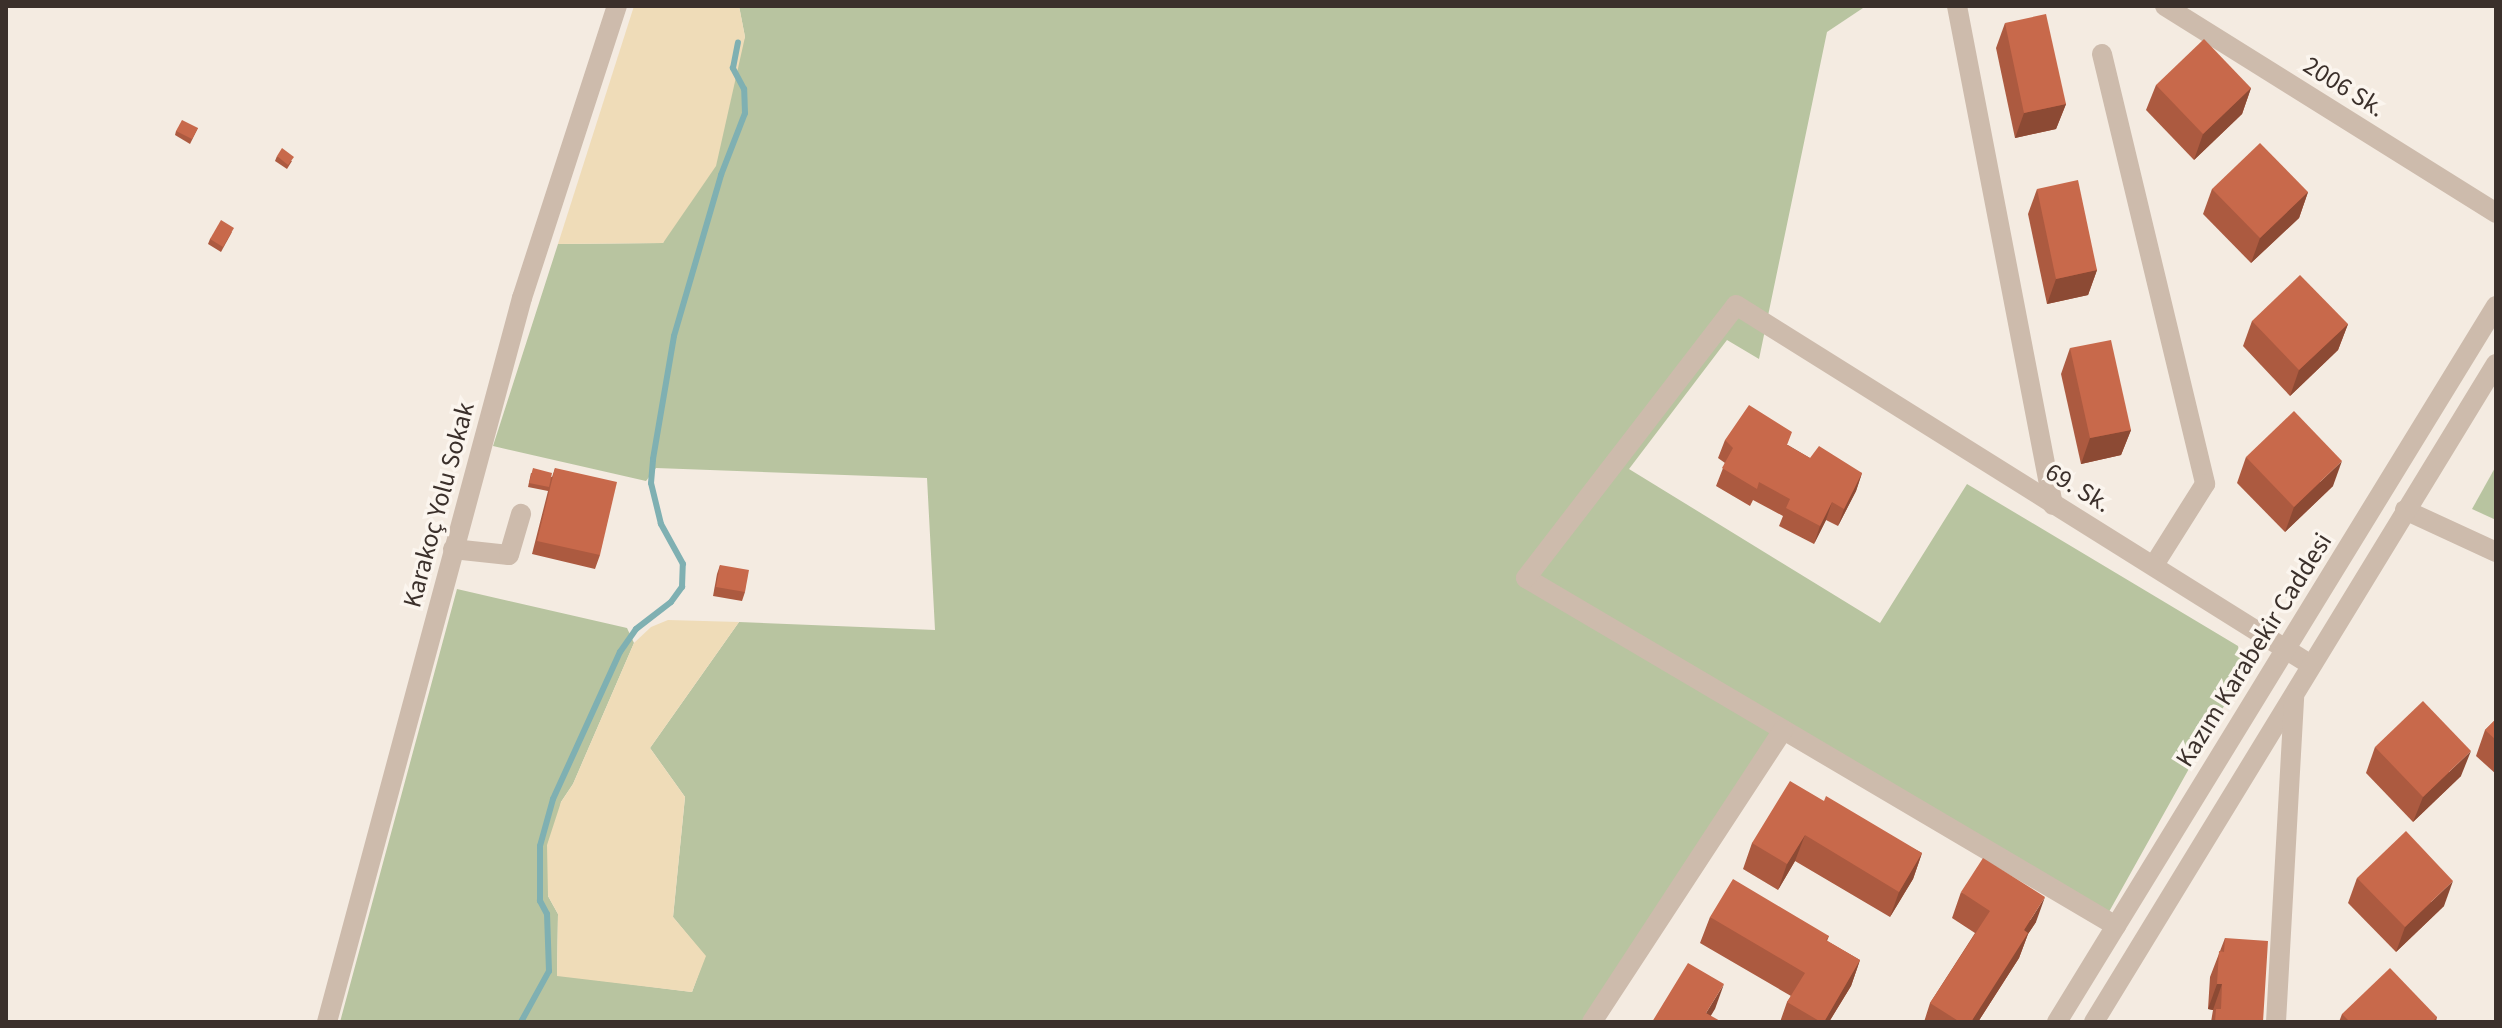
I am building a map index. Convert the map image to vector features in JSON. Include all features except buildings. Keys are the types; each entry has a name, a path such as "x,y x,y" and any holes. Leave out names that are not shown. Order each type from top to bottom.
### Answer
{"street":[{"name":"Karakoç Yolu Sokak","path":"327,1022 522,298 617,6"},
{"path":"1957,6 2053,505"},
{"name":"2006 Sk.","path":"2165,6 2496,213"},
{"path":"2102,54 2205,484 2154,565"},
{"name":"69. Sk.","path":"1783,730 1526,578 1736,305 2311,665"},
{"name":"Kazım Karabekir Caddesi","path":"2057,1022 2496,306"},
{"path":"2094,1022 2496,364"},
{"path":"2405,510 2496,552"},
{"path":"453,549 509,555 521,514"},
{"path":"2276,1022 2294,693"},
{"path":"1592,1022 1783,730 2116,926"}],"green space":[{"path":"739,6 1866,6 1827,32 1759,359 1727,340 1629,469 1880,623 1967,484 2238,646 2243,672 2105,919 1783,730 1589,1022 340,1022 457,589 627,628 634,643 573,784 561,802 548,896 558,914 557,975 692,992 705,956 673,917 685,797 650,748 739,622 935,630 927,478 656,468 646,481 493,446 558,244 663,243 745,37"},
{"path":"2496,466 2496,520 2472,509"}],"sand":[{"path":"634,6 739,6 745,37 716,166 663,243 558,244"},
{"path":"668,620 739,622 650,748 685,797 673,917 706,956 692,992 557,976 558,914 548,896 547,845 561,802 573,784 634,643 651,627"}],"waterway":[{"path":"521,1022 549,971 547,914 540,901 540,846 553,799 620,652 636,629 671,602 682,587 683,564 661,524 651,483 653,459 674,336 721,175 745,113 744,89 733,68 738,42"}]}
